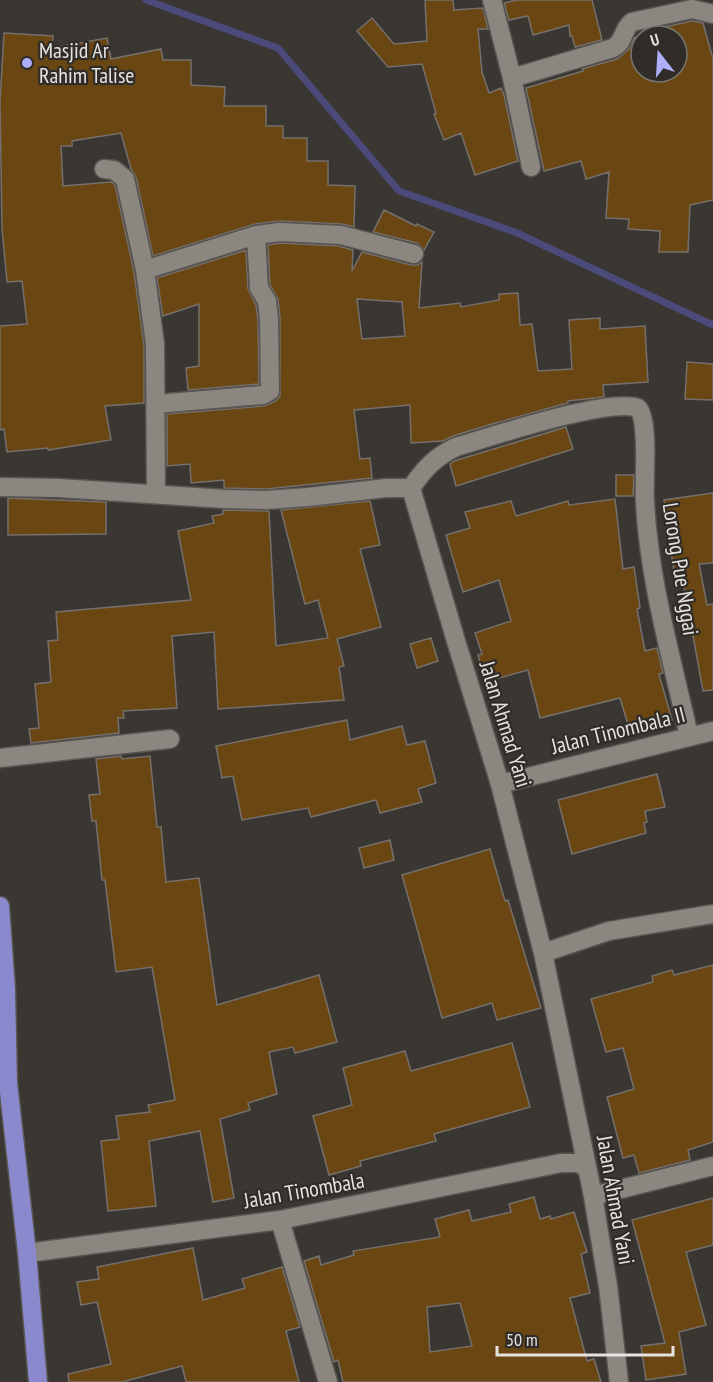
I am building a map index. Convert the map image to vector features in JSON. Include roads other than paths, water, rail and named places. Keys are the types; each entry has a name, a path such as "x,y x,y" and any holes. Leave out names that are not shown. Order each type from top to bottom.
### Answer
{"highway":[{"path":"0,906 6,989 4,1084 27,1253 38,1382"}],"street":[{"path":"492,0 531,167"},
{"path":"512,78 617,46 622,40 626,27 632,22 692,9 713,14"},
{"path":"104,168 114,170 125,179 145,270 155,344 156,493"},
{"path":"145,270 256,235 280,232 341,235 414,254"},
{"path":"156,404 263,395 270,391 268,310 267,301 259,288 256,235"},
{"name":"Lorong Pue Nggai","path":"411,488 425,468 436,458 456,447 592,409 627,406 638,408 644,416 645,428 646,534 689,736"},
{"path":"0,487 266,500 308,498 386,488 411,488"},
{"name":"Jalan Ahmad Yani","path":"411,488 500,784 543,953 593,1197 608,1286 619,1382"},
{"name":"Jalan Tinombala II","path":"500,784 713,731"},
{"path":"0,758 170,739"},
{"path":"543,953 619,929 713,914"},
{"name":"Jalan Tinombala","path":"27,1253 280,1221 561,1162 578,1163 587,1168"},
{"path":"593,1197 713,1166"},
{"path":"280,1221 328,1382"}],"waterway":[{"path":"146,0 278,48 399,191 515,232 713,325"}],"place":[{"name":"Masjid Ar Rahim Talise","path":"27,63"}]}
